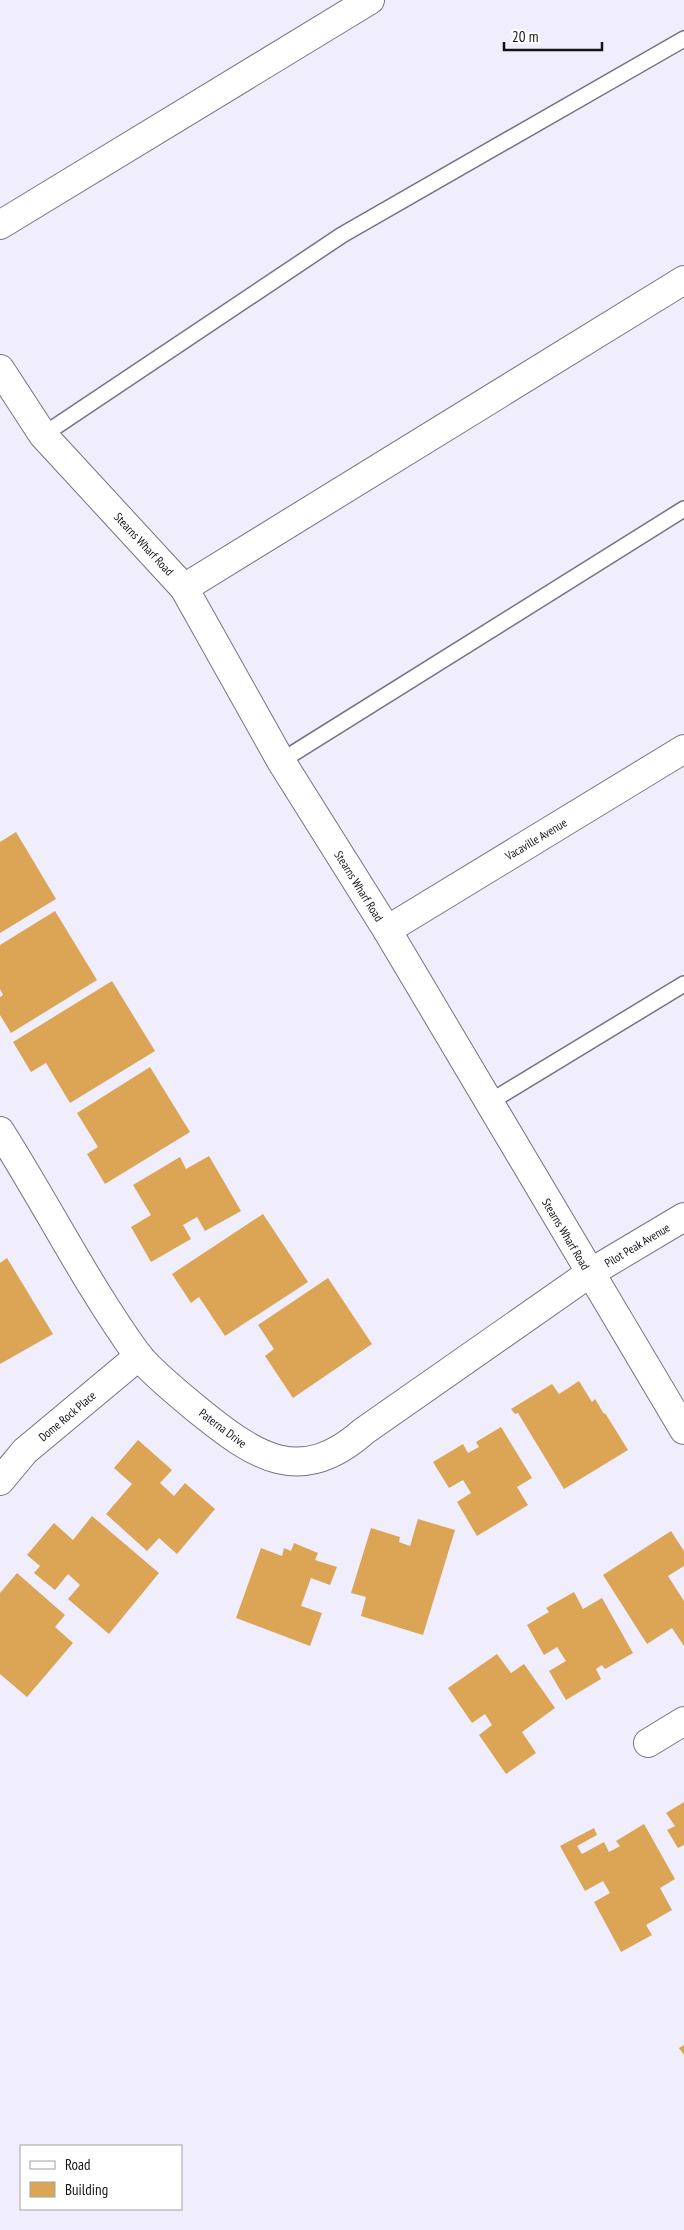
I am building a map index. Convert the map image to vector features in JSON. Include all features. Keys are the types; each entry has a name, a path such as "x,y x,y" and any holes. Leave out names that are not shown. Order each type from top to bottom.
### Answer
{"street":[{"path":"0,226 370,0"},
{"path":"184,588 684,280"},
{"name":"Stearns Wharf Road","path":"0,368 43,435 184,588 281,761 387,930 488,1103 684,1430"},
{"name":"Vacaville Avenue","path":"387,930 684,749"},
{"name":"Paterna Drive","path":"0,1131 94,1287 139,1356 188,1402 231,1437 253,1451 285,1462 317,1459 333,1454 349,1445 364,1432 590,1273"},
{"name":"Pilot Peak Avenue","path":"590,1273 684,1217"},
{"name":"Dome Rock Place","path":"0,1481 26,1451 139,1356"},
{"path":"648,1743 684,1721"}],"lane":[{"path":"43,435 342,235 684,39"},
{"path":"281,761 684,509"},
{"path":"488,1103 684,984"}],"building":[{"path":"16,832 56,899 0,933 0,842"},
{"path":"55,911 97,980 11,1033 0,1015 0,997 3,995 0,989 0,945"},
{"path":"112,981 155,1051 70,1103 46,1063 31,1072 13,1042"},
{"path":"150,1067 190,1132 105,1184 87,1154 98,1147 77,1113"},
{"path":"209,1156 241,1211 205,1231 197,1217 183,1225 191,1239 151,1262 131,1227 151,1215 133,1185 180,1157 186,1169"},
{"path":"263,1214 308,1282 225,1336 199,1297 191,1303 172,1274"},
{"path":"7,1258 53,1334 0,1364 0,1263"},
{"path":"328,1278 372,1344 293,1398 265,1356 274,1349 258,1325"},
{"path":"579,1381 592,1402 595,1399 605,1413 628,1450 564,1489 518,1413 515,1414 511,1409 552,1384 559,1394"},
{"path":"501,1427 532,1478 517,1487 528,1505 477,1536 457,1502 471,1493 463,1480 449,1488 433,1462 463,1444 468,1453 479,1447 476,1442"},
{"path":"138,1440 172,1470 160,1483 174,1496 185,1483 215,1509 177,1554 159,1538 147,1551 106,1514 132,1484 114,1468"},
{"path":"92,1516 159,1573 109,1634 68,1599 80,1585 68,1574 55,1590 34,1573 40,1566 27,1555 54,1523 73,1540"},
{"path":"418,1519 455,1530 423,1635 361,1616 366,1597 351,1593 371,1528 400,1537 399,1542 410,1546"},
{"path":"671,1531 684,1551 684,1566 668,1576 684,1601 684,1646 672,1628 647,1644 603,1575"},
{"path":"294,1543 318,1553 315,1560 337,1567 330,1585 311,1578 301,1606 322,1613 310,1646 236,1618 261,1548 282,1556 284,1548 291,1551"},
{"path":"17,1573 65,1615 55,1627 73,1643 27,1697 0,1674 0,1593"},
{"path":"574,1592 583,1609 602,1598 633,1653 605,1669 602,1665 596,1669 601,1679 566,1700 549,1671 566,1661 557,1647 544,1655 527,1625 549,1612 546,1608"},
{"path":"497,1654 511,1673 524,1664 555,1708 522,1732 536,1753 506,1774 479,1735 492,1725 485,1714 472,1723 448,1688"},
{"path":"684,1802 684,1845 678,1848 667,1830 675,1826 666,1813"},
{"path":"644,1824 675,1879 660,1888 672,1910 646,1925 652,1935 621,1952 594,1902 610,1893 603,1881 585,1891 560,1846 594,1828 597,1835 577,1846 582,1854 604,1842 609,1852 620,1846 616,1841"},
{"path":"684,2045 684,2055 679,2048"}]}
